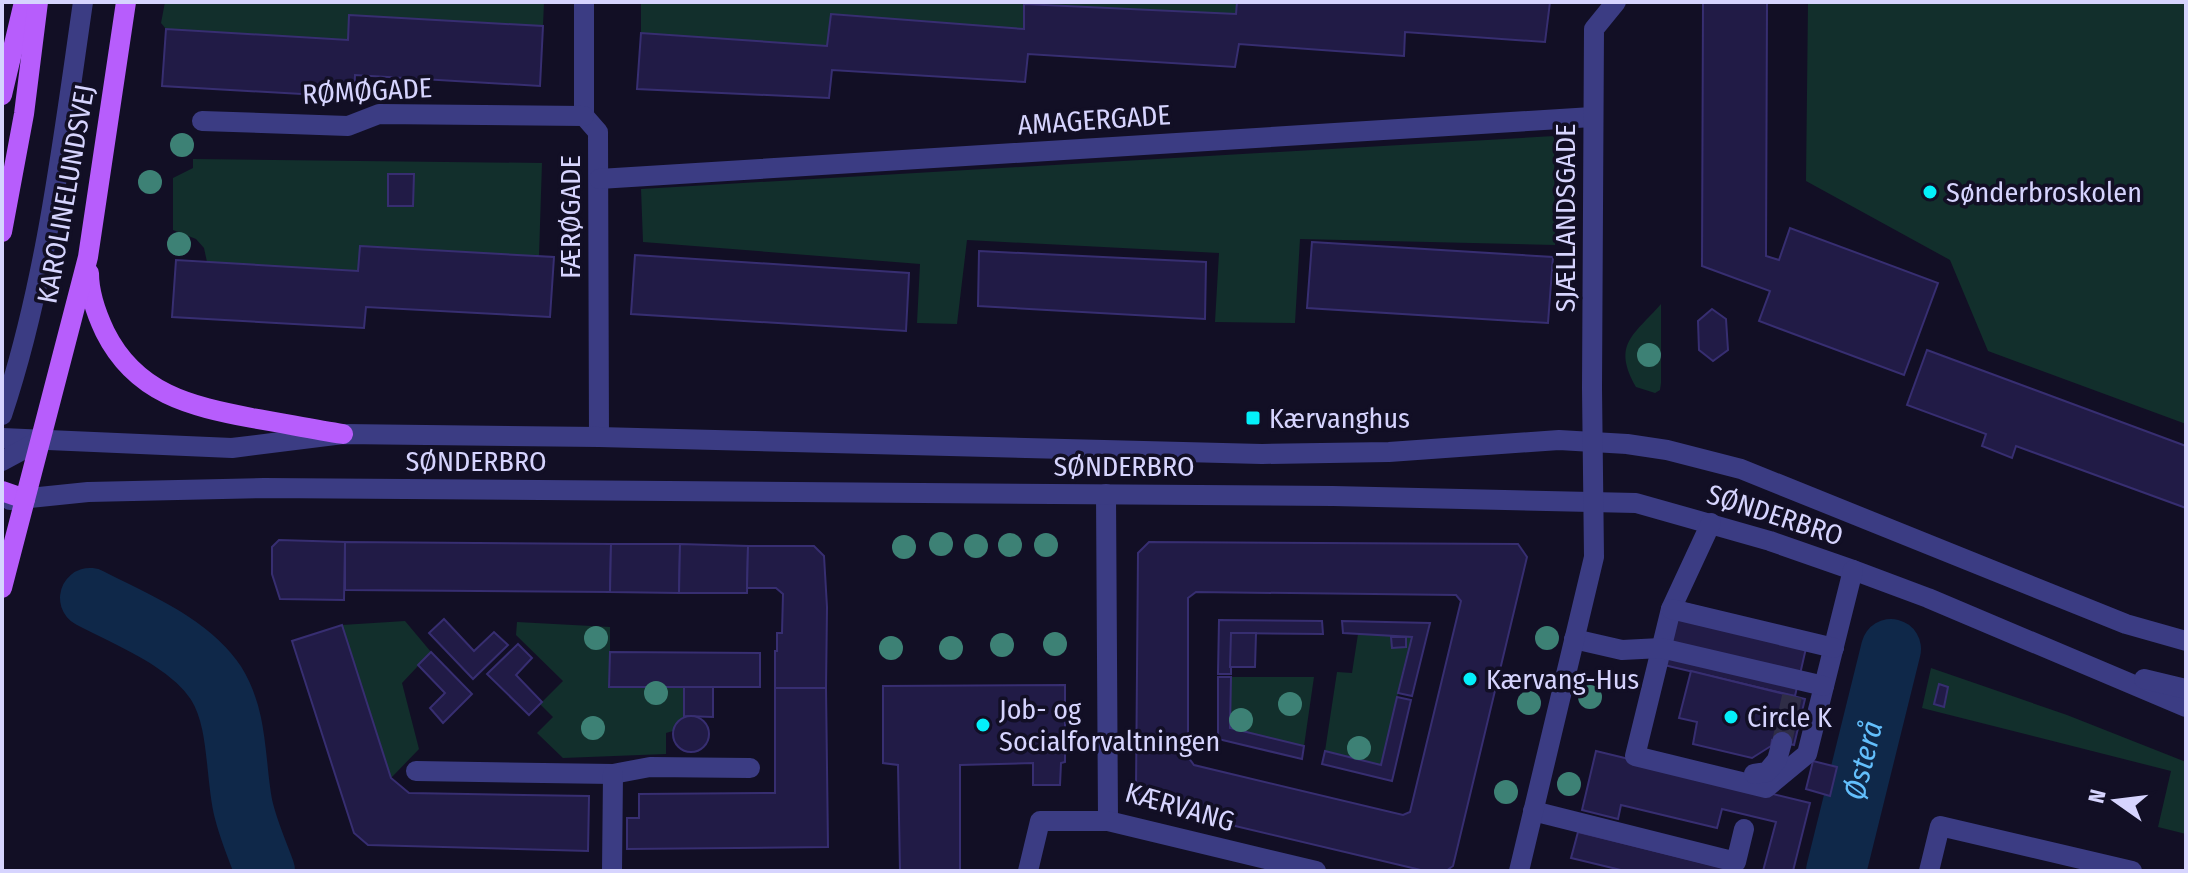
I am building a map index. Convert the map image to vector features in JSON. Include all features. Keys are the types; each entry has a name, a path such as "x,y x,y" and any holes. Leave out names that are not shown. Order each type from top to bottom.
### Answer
{"main road":[{"path":"2,95 24,2"},
{"path":"2,232 24,114 38,2"},
{"name":"KAROLINELUNDSVEJ","path":"2,588 88,257 126,2"},
{"path":"88,257 89,289 98,318 120,356 150,385 199,407 343,434"},
{"path":"2,491 25,499"}],"street":[{"path":"2,415 38,273 65,127 83,2"},
{"name":"FÆRØGADE","path":"584,2 584,116 598,132 599,437"},
{"name":"SJÆLLANDSGADE","path":"1519,871 1594,557 1594,29 1616,2"},
{"name":"RØMØGADE","path":"202,121 348,126 379,114 584,116"},
{"name":"AMAGERGADE","path":"599,179 1592,117"},
{"name":"SØNDERBRO","path":"2,438 232,448 343,434 599,437 1262,454 1389,452 1525,441 1593,441 1667,450 1741,469 1817,497 2126,624 2186,641"},
{"path":"2,461 41,440"},
{"name":"SØNDERBRO","path":"2,501 88,492 264,488 1333,496 1636,503 1711,523 1853,570 1928,598 2186,707"},
{"name":"KÆRVANG","path":"1106,494 1108,821 1316,871"},
{"path":"1711,523 1671,609 1635,756 1766,788 1807,754 1853,570"},
{"path":"1671,609 1834,648"},
{"path":"1574,639 1622,650 1661,648 1794,688 1824,686"},
{"path":"2082,664 2186,689"},
{"path":"1638,746 1760,775 1774,765 1782,742"},
{"path":"416,771 613,774 650,767 750,768"},
{"path":"612,871 613,774"},
{"path":"1533,811 1736,862 1744,829"},
{"path":"1028,871 1040,821 1108,821"},
{"path":"1929,871 1940,826 2132,871"}],"green space":[{"path":"165,2 544,2 543,26 350,15 348,40 166,29 161,23"},
{"path":"641,2 1237,2 1236,14 1025,4 1024,29 831,14 827,46 641,33"},
{"path":"1808,2 2186,2 2186,424 1988,351 1950,260 1806,181"},
{"path":"1554,136 1555,245 1300,239 1295,323 1215,322 1219,253 967,240 957,324 917,323 920,264 643,242 641,189"},
{"path":"193,159 542,163 539,256 360,246 358,271 207,262 204,248 196,239 173,230 173,178 193,168"},
{"path":"1661,304 1661,383 1660,390 1655,393 1636,387 1629,372 1626,350 1634,333"},
{"path":"405,621 431,652 402,683 419,749 391,778 342,625"},
{"path":"517,622 610,627 610,686 684,687 684,716 673,731 666,733 666,754 563,758 537,733 553,717 540,704 563,681 516,635"},
{"path":"1358,634 1412,637 1381,765 1325,751 1337,672 1352,673"},
{"path":"1931,668 2067,715 2186,762 2186,834 2158,827 2171,771 1922,708"},
{"path":"1231,677 1314,677 1304,746 1230,728"}],"building":[{"path":"1237,2 1550,2 1545,42 1405,32 1404,56 1239,44 1235,67 1028,54 1025,82 832,70 829,98 637,89 641,33 827,46 831,14 1024,29 1024,4 1236,14"},
{"path":"1703,2 1767,2 1766,256 1779,260 1790,228 1938,283 1904,375 1759,321 1770,291 1702,266"},
{"path":"349,15 543,26 540,86 355,75 354,97 162,86 166,29 348,40"},
{"path":"388,174 414,174 413,206 388,206"},
{"path":"1312,242 1553,257 1548,323 1307,308"},
{"path":"360,246 554,257 550,317 366,307 364,328 172,317 176,260 358,271"},
{"path":"979,251 1206,262 1205,319 978,306"},
{"path":"635,255 909,273 906,331 631,314"},
{"path":"1712,309 1726,319 1728,350 1713,361 1699,350 1698,321"},
{"path":"1927,350 2186,446 2186,508 2016,446 2012,458 1982,446 1986,434 1907,405"},
{"path":"279,540 345,542 344,600 280,599 272,574 272,547"},
{"path":"345,542 611,544 610,592 345,590"},
{"name":"Kærvang-Hus","path":"1149,542 1518,544 1527,557 1453,866 1446,871 1425,871 1147,805 1136,790 1138,553","holes":["1196,592 1456,595 1461,601 1410,812 1403,815 1194,765 1188,757 1188,598"]},
{"path":"611,544 680,544 679,593 610,592"},
{"path":"680,544 748,546 747,593 679,593"},
{"path":"748,546 814,546 824,556 826,688 775,688 775,651 777,633 782,633 783,594 776,588 747,588"},
{"name":"Circle K","path":"1679,602 1809,635 1795,696 1664,665"},
{"path":"444,619 474,651 494,632 508,645 473,679 429,633"},
{"path":"1219,620 1322,621 1323,634 1231,633 1231,674 1218,674"},
{"path":"1342,621 1430,623 1412,696 1398,693 1412,637 1343,633"},
{"path":"342,625 391,778 409,793 589,796 588,851 368,845 354,833 292,641"},
{"path":"1231,633 1256,633 1255,667 1230,667"},
{"path":"1391,637 1406,637 1406,647 1392,648"},
{"path":"518,644 532,658 516,675 542,702 529,715 487,674"},
{"path":"431,652 472,694 443,723 430,708 445,693 418,665"},
{"path":"610,652 760,653 760,687 609,687"},
{"path":"1691,671 1805,699 1794,745 1772,740 1771,746 1752,758 1693,744 1697,722 1679,718"},
{"path":"1218,677 1231,677 1230,728 1304,746 1302,759 1218,739"},
{"path":"1939,684 1948,687 1944,707 1934,704"},
{"path":"1065,685 1065,762 1061,763 1060,785 1033,785 1033,763 960,765 960,871 900,871 898,765 883,763 883,686"},
{"path":"684,687 713,687 713,717 684,716"},
{"path":"775,688 826,688 828,847 627,849 627,818 639,818 639,794 775,793"},
{"path":"1397,697 1411,700 1392,781 1322,764 1325,751 1381,765"},
{"path":"691,716 704,721 709,734 704,747 691,752 678,747 673,734 678,721"},
{"path":"1596,751 1810,803 1793,871 1763,871 1776,822 1722,809 1717,828 1621,805 1618,819 1582,810"},
{"path":"1813,761 1837,767 1830,796 1806,789"},
{"path":"1578,832 1737,871 1625,871 1571,858"}],"waterway":[{"path":"90,598 175,644 205,668 216,683 232,726 244,811 265,871"},
{"name":"Østerå","path":"1836,871 1891,649"}],"tunnel":[{"path":"1782,742 1792,696"}],"place":[{"name":"Sønderbroskolen","path":"1930,192"},
{"name":"Kærvanghus","path":"1253,418"},
{"name":"Kærvang-Hus","path":"1470,679"},
{"name":"Circle K","path":"1731,717"},
{"name":"Job- og Socialforvaltningen","path":"983,725"}]}
